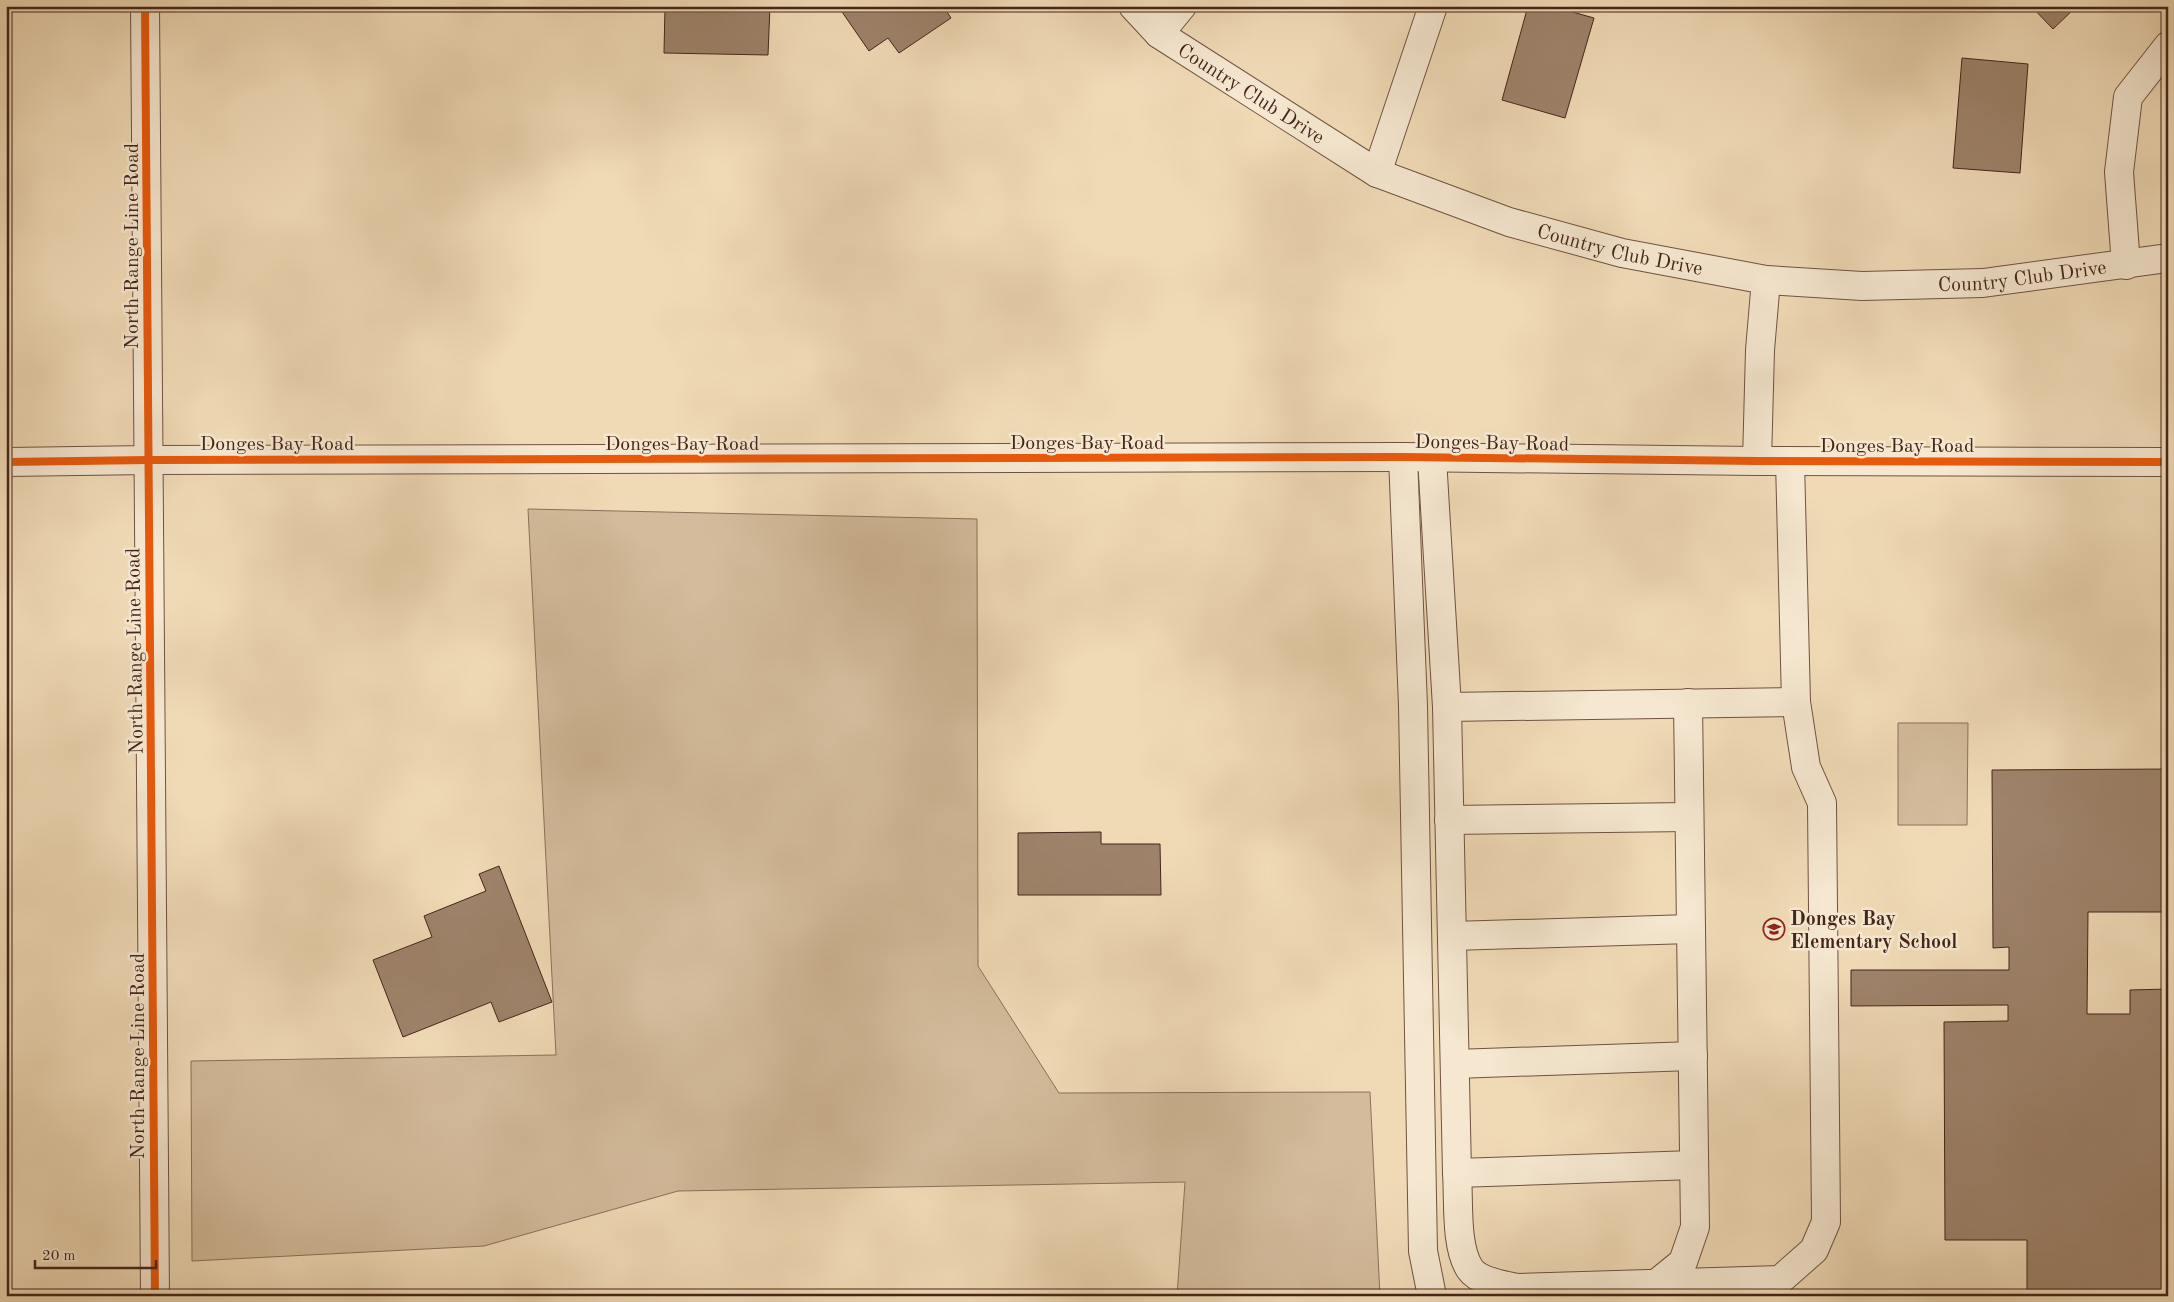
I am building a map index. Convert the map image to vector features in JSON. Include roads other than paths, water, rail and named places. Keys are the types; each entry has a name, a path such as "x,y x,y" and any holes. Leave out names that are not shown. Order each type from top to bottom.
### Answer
{"street":[{"name":"North Range Line Road","path":"145,6 155,1296"},
{"name":"Country Club Drive","path":"1133,6 1159,34 1377,173 1509,222 1622,253 1766,280 1862,286 1982,283 2168,258"},
{"path":"1159,34 1182,6"},
{"path":"1377,173 1433,6"},
{"path":"2126,265 2119,172 2128,97 2168,46"},
{"path":"1757,461 1760,350 1766,280"},
{"name":"Donges Bay Road","path":"6,462 1403,457 1757,461 2168,462"},
{"path":"1403,457 1413,726 1423,1251 1432,1296"},
{"path":"1432,458 1447,707 1457,1173 1461,1245 1471,1270 1488,1281 1517,1288 1780,1280 1814,1250 1826,1222 1822,803 1806,767 1796,702 1790,461"},
{"path":"1447,707 1796,702"},
{"path":"1656,1284 1683,1262 1695,1227 1688,703"},
{"path":"1449,820 1689,817"},
{"path":"1452,936 1691,929"},
{"path":"1455,1064 1693,1056"},
{"path":"1457,1173 1694,1166"}],"place":[{"name":"Donges Bay Elementary School","path":"1774,929"}]}
